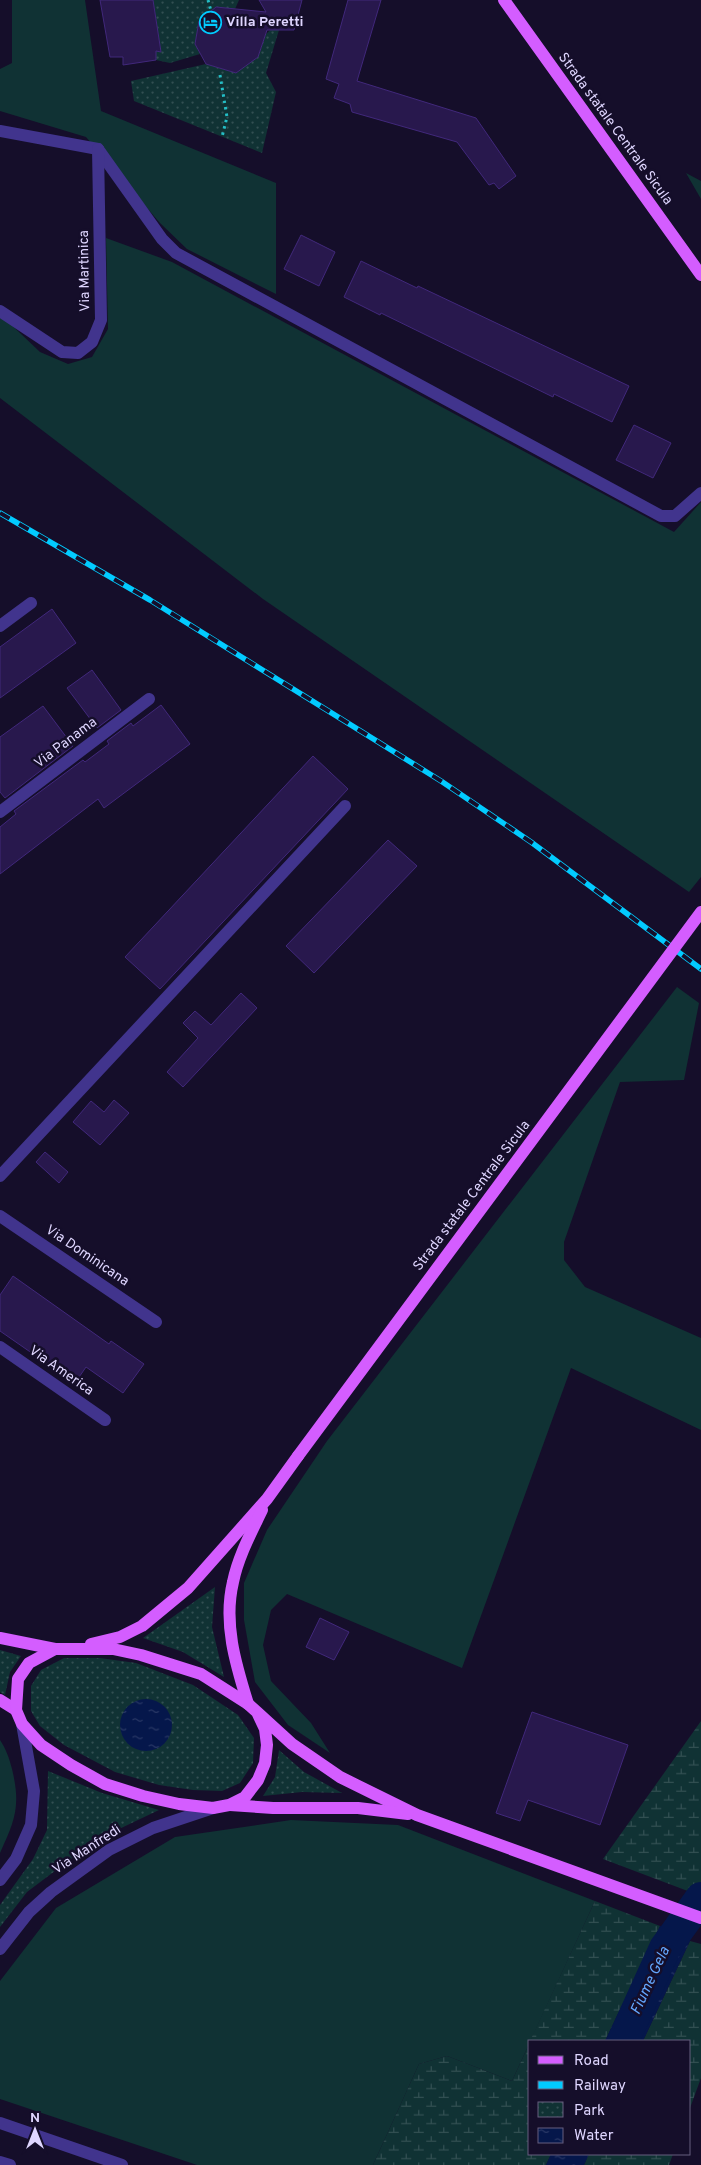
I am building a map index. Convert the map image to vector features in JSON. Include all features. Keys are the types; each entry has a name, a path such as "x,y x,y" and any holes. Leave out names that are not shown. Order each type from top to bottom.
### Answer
{"main road":[{"name":"Strada statale Centrale Sicula","path":"504,0 700,274"},
{"name":"Strada statale Centrale Sicula","path":"79,1648 120,1637 142,1626 164,1610 188,1588 266,1499 701,912"},
{"name":"Strada statale Centrale Sicula","path":"229,1804 245,1797 258,1780 265,1763 267,1745 265,1729 253,1708 232,1646 230,1608 233,1582 244,1549 266,1499"},
{"path":"0,1638 55,1649 113,1649 141,1655 201,1674 253,1708 292,1744 340,1777 418,1815 601,1880 701,1918"},
{"path":"55,1649 29,1663 18,1679 16,1710 22,1724 41,1745 105,1784 143,1796 179,1804 213,1808 229,1804 272,1808 358,1808 418,1815"},
{"path":"0,1700 16,1710"}],"street":[{"path":"0,142 0,131 98,149 162,239 176,252 661,516 675,516 701,493"},
{"name":"Via Martinica","path":"0,311 62,352 78,353 92,342 102,320 98,149"},
{"path":"0,626 31,603"},
{"name":"Via Panama","path":"0,812 149,699"},
{"path":"0,1176 345,806"},
{"name":"Via Dominicana","path":"0,1216 156,1322"},
{"name":"Via America","path":"2,1351 105,1420"},
{"path":"0,1880 16,1859 31,1825 34,1791 22,1724"},
{"name":"Via Manfredi","path":"0,1949 29,1912 51,1892 109,1850 153,1828 213,1808"},
{"path":"0,2122 122,2165"},
{"path":"0,2162 10,2165"}],"path":[{"path":"208,0 211,11"},
{"path":"220,75 227,117 222,137"}],"green space":[{"path":"12,0 85,0 101,111 276,183 276,294 187,249 160,223 86,137 0,111 0,69 12,63"},
{"path":"153,0 239,0 235,9 216,7 199,21 195,44 200,54 170,63 156,60 156,51 161,51"},
{"path":"276,25 279,30 266,73 276,92 262,153 134,101 131,81 206,64 236,73 258,57 266,34"},
{"path":"686,173 701,181 701,199"},
{"path":"106,238 172,262 674,532 701,502 701,877 689,892 263,599 0,398 0,314 40,352 68,364 92,357 108,329"},
{"path":"677,987 699,1003 684,1080 620,1082 564,1242 564,1260 585,1287 701,1338 701,1430 571,1368 462,1668 287,1594 271,1610 263,1645 271,1681 311,1723 330,1753 288,1725 255,1682 244,1620 244,1583 267,1530 327,1441"},
{"path":"215,1587 212,1627 224,1677 183,1652 143,1638"},
{"path":"0,1650 21,1656 10,1672 5,1695 0,1692"},
{"path":"64,1658 100,1658 136,1663 193,1685 238,1715 254,1738 253,1763 240,1783 222,1791 193,1790 159,1785 115,1772 64,1745 40,1726 31,1711 31,1686 41,1670"},
{"path":"701,1721 701,1896 603,1859"},
{"path":"0,1740 12,1769 16,1803 13,1822 0,1853"},
{"path":"279,1750 304,1772 342,1793 302,1792 263,1796 275,1777"},
{"path":"48,1771 102,1793 159,1810 96,1840 27,1892 0,1927 0,1905 33,1859 47,1830"},
{"path":"291,1820 398,1825 595,1901 531,2040 528,2040 528,2046 512,2081 447,2056 419,2064 373,2165 197,2165 0,2099 0,1981 56,1908 175,1837"},
{"path":"595,1901 660,1926 605,2040 530,2040"},
{"path":"690,1941 701,1944 701,2078 691,2105 691,2040 643,2040"},
{"path":"528,2046 528,2155 551,2155 546,2165 373,2165 419,2064 447,2056 512,2081"},
{"path":"589,2155 673,2155 669,2165 584,2165"}],"water":[{"path":"146,1699 156,1701 164,1707 170,1715 172,1725 170,1735 164,1743 156,1749 146,1751 136,1749 128,1743 122,1735 120,1725 122,1715 128,1707 136,1701"},
{"path":"660,1926 690,1941 643,2040 605,2040"},
{"path":"551,2155 589,2155 584,2165 546,2165"}],"building":[{"path":"100,0 153,0 161,52 156,51 156,60 123,65 123,57 110,57"},
{"path":"259,0 302,0 294,30 267,30 258,57 236,73 206,64 195,44 199,21 216,7 266,12"},
{"path":"348,0 381,0 357,81 476,118 516,176 499,189 494,183 489,185 457,142 352,112 350,104 334,98 339,84 326,79"},
{"path":"301,235 335,252 319,286 284,269"},
{"path":"361,261 629,386 612,422 554,394 553,397 381,313 380,315 344,297"},
{"path":"634,425 671,443 653,478 616,460"},
{"path":"52,609 76,643 0,698 0,647"},
{"path":"92,670 121,710 97,728 67,688"},
{"path":"161,705 190,744 104,808 98,799 0,874 0,827 16,814 14,811 83,760 85,762 109,744 107,741 131,723 133,726"},
{"path":"43,706 73,746 5,798 0,792 0,737"},
{"path":"313,756 348,789 160,989 125,957"},
{"path":"388,840 417,866 314,973 286,946"},
{"path":"241,993 257,1008 183,1087 167,1072 198,1038 183,1023 195,1011 211,1025"},
{"path":"114,1100 129,1113 100,1145 73,1122 91,1101 104,1112"},
{"path":"45,1152 68,1172 59,1183 36,1162"},
{"path":"13,1276 109,1344 111,1341 144,1364 123,1393 86,1367 75,1383 0,1331 0,1295"},
{"path":"320,1618 349,1632 334,1660 306,1647"},
{"path":"532,1712 628,1745 600,1825 528,1800 520,1821 496,1813"}],"waterway":[{"name":"Fiume Gela","path":"623,2040 665,1948 701,1898"}],"railway":[{"path":"0,513 150,600 441,781 531,842 701,969"}],"place":[{"name":"Villa Peretti","path":"210,22"}]}
